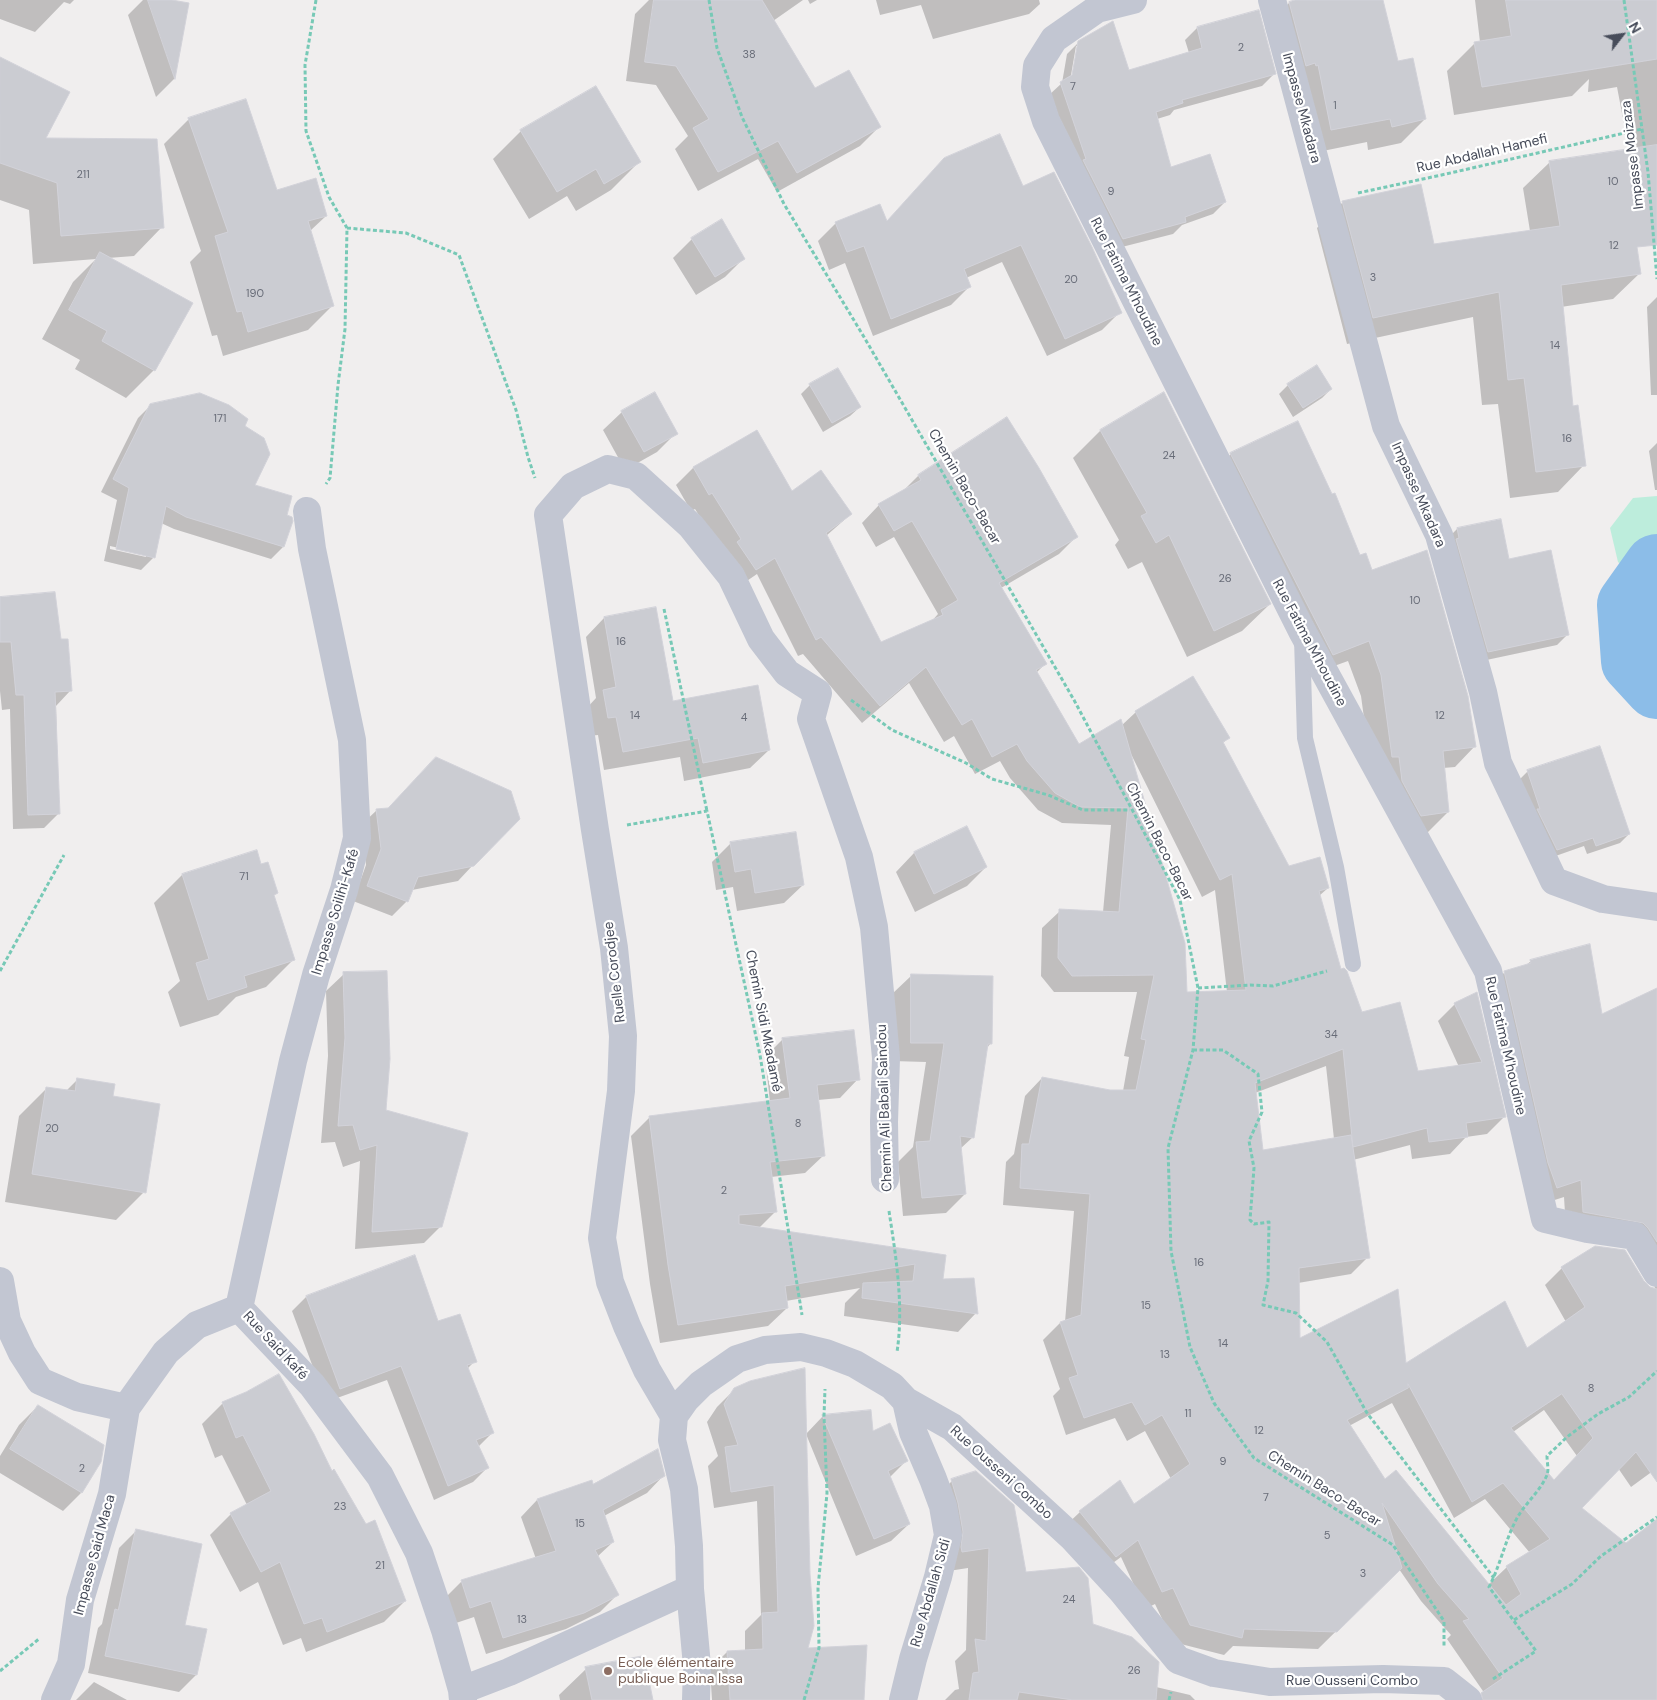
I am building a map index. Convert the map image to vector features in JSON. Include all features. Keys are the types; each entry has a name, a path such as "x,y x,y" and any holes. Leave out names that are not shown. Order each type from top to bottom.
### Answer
{"street":[{"name":"Rue Fatima M'houdine","path":"1133,0 1097,10 1054,39 1037,66 1035,87 1046,120 1302,631 1488,971 1545,1220 1635,1236 1657,1273"},
{"name":"Impasse Mkadara","path":"1272,0 1386,426 1439,535 1483,692 1498,763 1554,881 1603,899 1657,907"},
{"path":"548,515 573,486 608,469 636,476 691,526 731,576 761,639 787,673 818,693"},
{"name":"Impasse Soilihi-Kafé","path":"239,1308 293,1061 316,975 344,890 357,838 352,740 312,549 307,511"},
{"name":"Ruelle Corodjee","path":"548,515 594,830 614,948 623,1036 621,1092 602,1238 610,1282 627,1326 647,1370 674,1416"},
{"name":"Chemin Ali Babali Saindou","path":"818,693 811,719 859,857 874,927 886,1058 885,1179"},
{"path":"0,1281 7,1321 22,1353 40,1381 77,1397 126,1408"},
{"name":"Rue Said Kafé","path":"126,1408 166,1352 197,1325 239,1308 312,1385 380,1476 418,1553 445,1630 462,1695"},
{"name":"Rue Ousseni Combo","path":"674,1416 686,1399 701,1384 737,1359 765,1350 801,1347 855,1364 952,1427 1073,1538 1121,1590 1178,1660 1214,1673 1270,1682 1383,1679 1459,1692"},
{"name":"Rue Abdallah Sidi","path":"899,1394 934,1480 948,1535 903,1700"},
{"name":"Impasse Said Maca","path":"55,1700 71,1664 80,1600 112,1494 126,1408"},
{"path":"674,1416 672,1440 684,1489 689,1546 690,1590 697,1666 696,1700"},
{"path":"462,1695 690,1590"}],"lane":[{"path":"1302,631 1305,738 1336,868 1353,964"}],"path":[{"path":"307,511 330,478 345,329 347,228 329,197 306,131 305,65 316,0"},
{"name":"Chemin Baco-Bacar","path":"709,0 717,48 742,117 784,204 956,494 1074,700 1180,900 1198,988 1193,1050 1168,1148 1171,1252 1190,1347 1214,1403 1254,1458 1393,1545 1444,1621 1459,1692"},
{"name":"Impasse Moizaza","path":"1624,0 1648,172 1657,279"},
{"name":"Rue Abdallah Hamefi","path":"1326,200 1642,129"},
{"path":"347,228 406,233 459,255 516,410 528,458 548,515"},
{"name":"Chemin Sidi Mkadamé","path":"664,609 760,1055 817,1351 824,1416 827,1493 818,1588 819,1648 804,1700"},
{"path":"818,693 850,700 892,730 966,763 992,779 1048,796 1082,810 1131,810"},
{"path":"594,830 708,811"},
{"path":"0,971 64,855"},
{"path":"1198,988 1250,985 1273,986 1353,964"},
{"path":"1193,1050 1224,1050 1258,1074 1262,1112 1249,1141 1254,1168 1250,1220 1254,1224 1269,1222 1268,1281 1263,1305 1296,1313 1327,1342 1366,1413 1494,1578"},
{"name":"Chemin Ali Babali Saindou","path":"885,1179 896,1257 900,1330 899,1394"},
{"path":"1459,1692 1536,1651 1488,1587 1494,1578 1502,1552 1517,1518 1548,1474 1547,1456 1567,1437 1598,1414 1628,1397 1657,1372"},
{"path":"1514,1620 1572,1584 1601,1556 1657,1517"}],"green space":[{"path":"1657,496 1657,597 1618,562 1610,528 1633,498"}],"building":[{"path":"148,0 172,0 189,3 175,79"},
{"path":"654,0 762,0 815,88 849,70 881,127 797,173 778,141 718,172 693,128 709,119 676,66 645,62"},
{"path":"1295,0 1383,0 1398,61 1413,58 1426,119 1392,127 1390,119 1331,130 1318,65 1316,66 1315,63 1306,66 1289,2"},
{"path":"1506,0 1657,0 1657,59 1482,87 1474,42 1511,36"},
{"path":"1259,10 1276,74 1182,100 1183,103 1156,112 1171,167 1210,154 1226,202 1185,217 1186,222 1123,239 1083,160 1086,159 1060,82 1072,75 1078,41 1113,21 1129,70 1202,48 1197,27"},
{"path":"0,57 70,92 46,138 157,139 164,228 61,236 57,183 0,163"},
{"path":"596,86 641,162 604,184 596,169 557,192 520,130"},
{"path":"246,99 277,190 316,178 327,216 308,221 334,306 248,332 242,311 237,312 215,236 228,232 188,118"},
{"path":"1000,134 1023,186 1054,172 1092,247 1122,313 1065,339 1021,245 964,269 971,287 891,319 864,246 847,252 835,222 880,204 887,221 944,158"},
{"path":"1657,145 1657,245 1637,247 1641,274 1561,285 1573,406 1578,405 1586,466 1536,472 1524,378 1508,380 1499,292 1373,318 1342,201 1421,184 1434,244 1560,226 1549,161"},
{"path":"722,219 745,259 715,277 691,238"},
{"path":"100,252 193,303 155,371 102,341 107,331 69,310"},
{"path":"1317,365 1332,389 1303,408 1287,384"},
{"path":"838,368 861,407 832,423 809,384"},
{"path":"655,392 678,434 644,452 621,411"},
{"path":"1164,392 1271,604 1214,631 1169,535 1156,543 1141,516 1147,513 1100,430"},
{"path":"200,393 229,405 248,419 245,426 264,438 270,454 255,485 292,496 287,515 292,517 293,521 284,547 186,517 166,506 155,558 116,549 129,488 113,479 150,404"},
{"path":"1007,417 1039,468 1078,537 999,583 1047,664 1036,670 1079,744 1121,719 1185,943 1187,992 1246,990 1232,874 1220,880 1135,711 1193,676 1230,738 1223,742 1289,866 1320,857 1329,888 1319,891 1341,969 1344,968 1347,971 1362,1012 1400,1002 1418,1071 1482,1062 1454,1003 1477,992 1506,1117 1466,1123 1468,1137 1429,1142 1427,1128 1353,1147 1343,1049 1255,1083 1263,1150 1351,1135 1370,1258 1299,1268 1300,1338 1398,1289 1406,1363 1505,1301 1527,1348 1585,1307 1561,1267 1595,1246 1625,1250 1644,1281 1650,1287 1657,1289 1657,1482 1636,1452 1582,1508 1626,1543 1657,1519 1657,1700 1483,1700 1481,1693 1503,1678 1463,1621 1469,1619 1438,1584 1382,1503 1402,1568 1337,1632 1244,1629 1242,1638 1190,1625 1173,1588 1162,1592 1138,1540 1116,1557 1079,1511 1120,1480 1134,1504 1190,1464 1162,1415 1145,1425 1132,1402 1084,1418 1069,1378 1078,1375 1060,1322 1081,1315 1090,1194 1020,1188 1022,1144 1029,1144 1042,1077 1110,1090 1136,1090 1146,1040 1141,1039 1154,975 1072,976 1058,958 1059,909 1119,912 1128,808 1080,807 1055,793 1027,761 1017,744 992,757 972,719 962,725 926,667 880,706 821,637 816,640 775,558 756,570 737,542 741,539 712,493 709,495 693,467 757,430 792,491 821,470 852,514 826,533 881,642 943,615 941,610 958,600 912,521 894,531 878,504 921,480 918,475","holes":["1408,1384 1472,1502 1503,1483 1550,1539 1506,1566 1521,1594 1506,1605 1396,1470 1385,1479 1347,1420 1408,1388","1562,1394 1593,1438 1554,1480 1511,1428"]},
{"path":"1298,421 1332,494 1335,493 1360,555 1366,553 1372,570 1427,550 1468,696 1476,747 1443,751 1449,812 1421,816 1402,781 1399,757 1392,757 1381,675 1369,641 1333,655 1230,453"},
{"path":"1501,519 1509,559 1551,550 1569,635 1488,652 1456,539 1459,538 1457,528"},
{"path":"55,592 61,639 68,639 72,691 55,692 60,814 28,815 24,695 16,695 11,642 0,642 0,597"},
{"path":"656,607 673,701 758,685 770,750 703,763 698,738 623,752 616,717 608,718 603,690 616,687 604,617"},
{"path":"1600,746 1630,834 1596,846 1593,838 1557,850 1537,809 1540,809 1527,770"},
{"path":"436,757 511,791 520,819 474,866 418,877 408,902 367,886 381,849 376,809 388,808"},
{"path":"967,826 987,867 934,894 914,852"},
{"path":"796,832 804,885 755,893 751,869 735,872 730,842"},
{"path":"257,850 261,864 268,862 278,893 274,895 295,960 244,976 247,987 208,1000 196,963 209,959 182,874"},
{"path":"1590,944 1602,1014 1657,988 1657,1242 1643,1223 1583,1212 1581,1180 1557,1188 1548,1163 1504,971 1531,963 1530,960"},
{"path":"387,971 390,1059 386,1110 468,1133 442,1227 372,1232 377,1145 360,1150 353,1125 338,1126 345,1038 343,972"},
{"path":"911,974 993,976 992,1044 988,1044 974,1138 960,1136 966,1194 922,1198 916,1142 930,1141 944,1043 911,1043"},
{"path":"854,1030 860,1080 817,1085 825,1156 770,1162 777,1212 739,1215 739,1224 946,1255 943,1279 974,1278 978,1314 862,1298 863,1283 913,1281 915,1264 785,1286 788,1308 678,1325 668,1265 649,1116 790,1098 782,1038"},
{"path":"77,1078 115,1084 113,1096 160,1104 146,1193 32,1174 46,1087 75,1091"},
{"path":"415,1255 438,1321 460,1314 477,1362 467,1365 494,1433 476,1440 489,1468 448,1486 401,1366 340,1389 306,1296"},
{"path":"805,1368 810,1574 814,1626 808,1648 867,1645 864,1700 730,1700 727,1651 763,1649 762,1613 778,1612 774,1485 731,1492 725,1447 738,1445 724,1404 734,1388 750,1381"},
{"path":"279,1374 314,1434 332,1471 334,1469 366,1524 375,1520 406,1601 327,1632 322,1618 304,1624 280,1562 261,1572 230,1513 271,1491 243,1435 236,1438 222,1402 246,1392"},
{"path":"38,1405 104,1445 101,1462 82,1493 10,1449"},
{"path":"871,1410 873,1431 890,1423 908,1461 888,1471 910,1524 874,1539 822,1415"},
{"path":"658,1449 665,1476 603,1510 614,1542 595,1550 619,1595 584,1613 503,1638 491,1601 470,1608 461,1580 556,1551 537,1499 592,1480 593,1484"},
{"path":"976,1471 1014,1505 1026,1572 1079,1567 1088,1578 1093,1624 1132,1637 1159,1662 1156,1700 1073,1700 1019,1692 1017,1700 969,1700 973,1673 979,1672 975,1639 986,1641 989,1548 962,1552 963,1532 958,1503 951,1479"},
{"path":"136,1529 202,1544 185,1625 207,1629 197,1675 105,1656 115,1609 118,1610"},
{"path":"644,1656 653,1700 592,1700 585,1667"}],"waterway":[{"path":"1657,567 1630,605 1634,661 1657,686"}],"place":[{"name":"Ecole élémentaire publique Boina Issa","path":"608,1671"}]}
